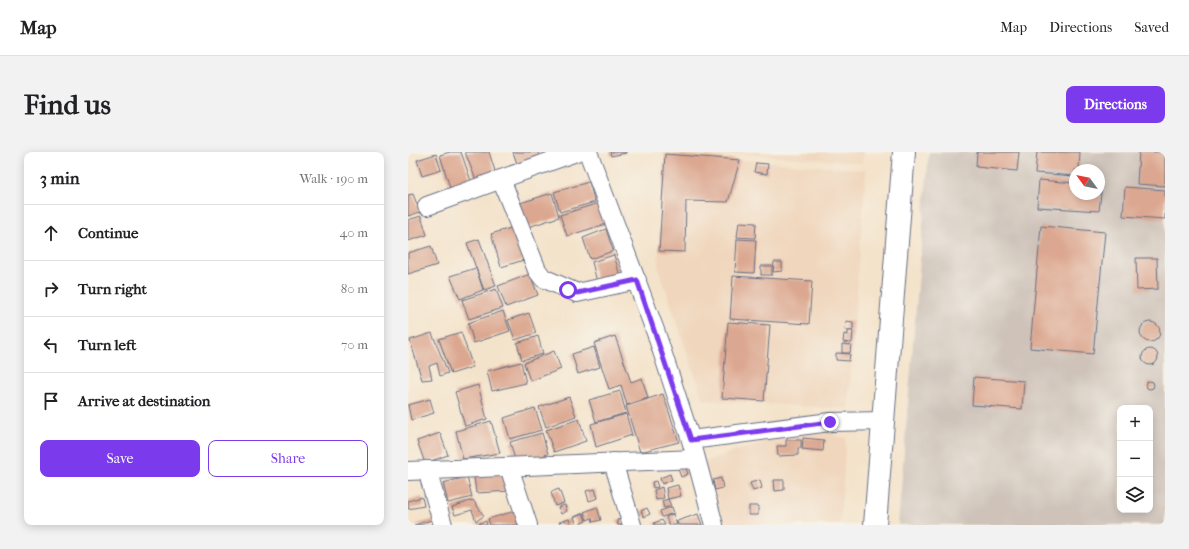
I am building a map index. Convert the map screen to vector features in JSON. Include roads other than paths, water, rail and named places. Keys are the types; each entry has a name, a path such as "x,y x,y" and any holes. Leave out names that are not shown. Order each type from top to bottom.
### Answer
{"main road":[{"path":"875,525 904,152"}],"street":[{"path":"427,206 576,152"},
{"path":"588,152 637,280 691,440 714,525"},
{"path":"501,179 537,270 543,278 577,293 637,280"},
{"path":"691,440 830,422 884,421"},
{"path":"408,471 696,459"},
{"path":"613,462 632,525"},
{"path":"509,467 528,525"},
{"path":"426,470 443,525"}]}
